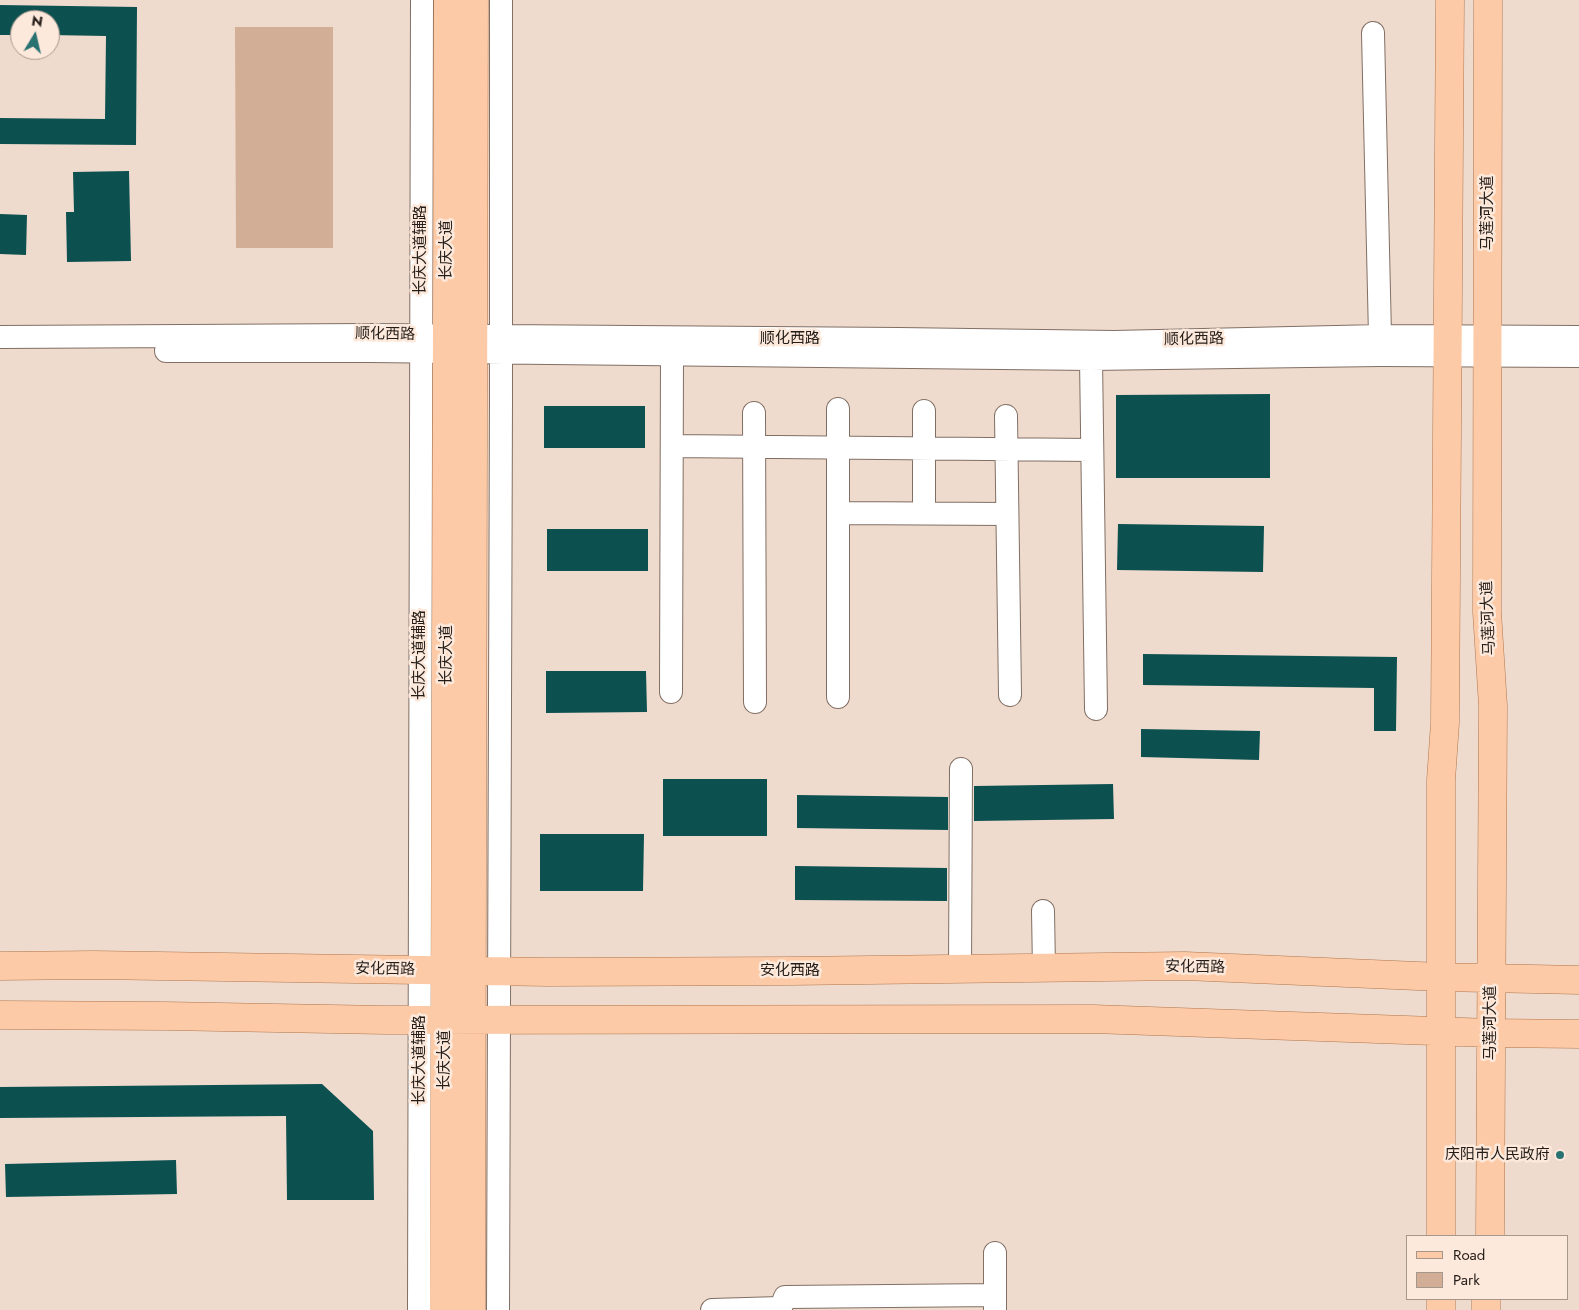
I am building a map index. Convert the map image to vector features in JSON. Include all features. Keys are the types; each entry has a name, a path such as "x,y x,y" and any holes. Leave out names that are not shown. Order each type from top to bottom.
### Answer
{"main road":[{"name":"长庆大道","path":"448,0 486,971 471,1310"},
{"name":"长庆大道","path":"444,1310 432,1020 432,971 461,344 474,0"},
{"path":"1441,1235 1441,780 1445,723 1450,0"},
{"name":"马莲河大道","path":"1488,0 1487,612 1493,706 1490,1235"},
{"name":"安化西路","path":"0,966 94,965 432,971 782,972 1185,966 1441,977 1579,980"},
{"path":"0,1015 432,1020 1093,1019 1441,1032 1579,1034"}],"street":[{"name":"长庆大道辅路","path":"422,0 421,344 432,971"},
{"path":"486,971 501,345 501,0"},
{"path":"1373,33 1380,336"},
{"name":"顺化西路","path":"0,337 218,335 421,344"},
{"name":"顺化西路","path":"501,345 898,339 1114,342 1380,336 1448,346"},
{"name":"顺化西路","path":"0,352 461,344 672,355 1091,359 1487,346 1579,337"},
{"name":"顺化西路","path":"1487,346 1579,356"},
{"path":"671,692 672,355"},
{"path":"1091,359 1096,708"},
{"path":"838,409 838,697"},
{"path":"924,411 924,513"},
{"path":"754,413 755,702"},
{"path":"1006,416 1010,695"},
{"path":"672,446 1092,450"},
{"path":"838,513 1007,514"},
{"path":"960,970 962,769"},
{"path":"1043,912 1044,969"},
{"name":"长庆大道辅路","path":"419,1310 432,1020"},
{"path":"485,1020 498,1310"},
{"path":"712,1310 780,1309 785,1297 890,1303 995,1302 995,1253"}],"green space":[{"path":"235,27 333,27 333,248 236,248"}],"building":[{"path":"0,5 137,7 136,145 0,144 0,118 105,119 106,36 60,35 60,10 10,10 10,35 0,35"},
{"path":"129,171 131,261 67,262 66,212 74,212 73,172"},
{"path":"0,214 27,215 26,255 0,254"},
{"path":"1270,394 1270,478 1116,478 1116,395"},
{"path":"544,406 645,406 645,448 544,448"},
{"path":"1118,524 1264,526 1263,572 1117,570"},
{"path":"547,529 648,529 648,571 547,571"},
{"path":"1143,654 1397,657 1396,731 1374,731 1374,688 1143,685"},
{"path":"546,671 646,671 647,712 546,713"},
{"path":"1141,729 1260,731 1259,760 1141,757"},
{"path":"663,779 767,779 767,836 663,836"},
{"path":"1113,784 1114,819 974,821 974,786"},
{"path":"797,795 948,797 948,830 797,828"},
{"path":"540,834 644,834 643,891 540,891"},
{"path":"795,866 947,868 947,901 795,900"},
{"path":"322,1084 373,1131 374,1200 287,1200 286,1116 0,1118 0,1087"},
{"path":"176,1160 177,1194 6,1197 5,1164"}],"place":[{"name":"庆阳市人民政府","path":"1560,1155"}]}
